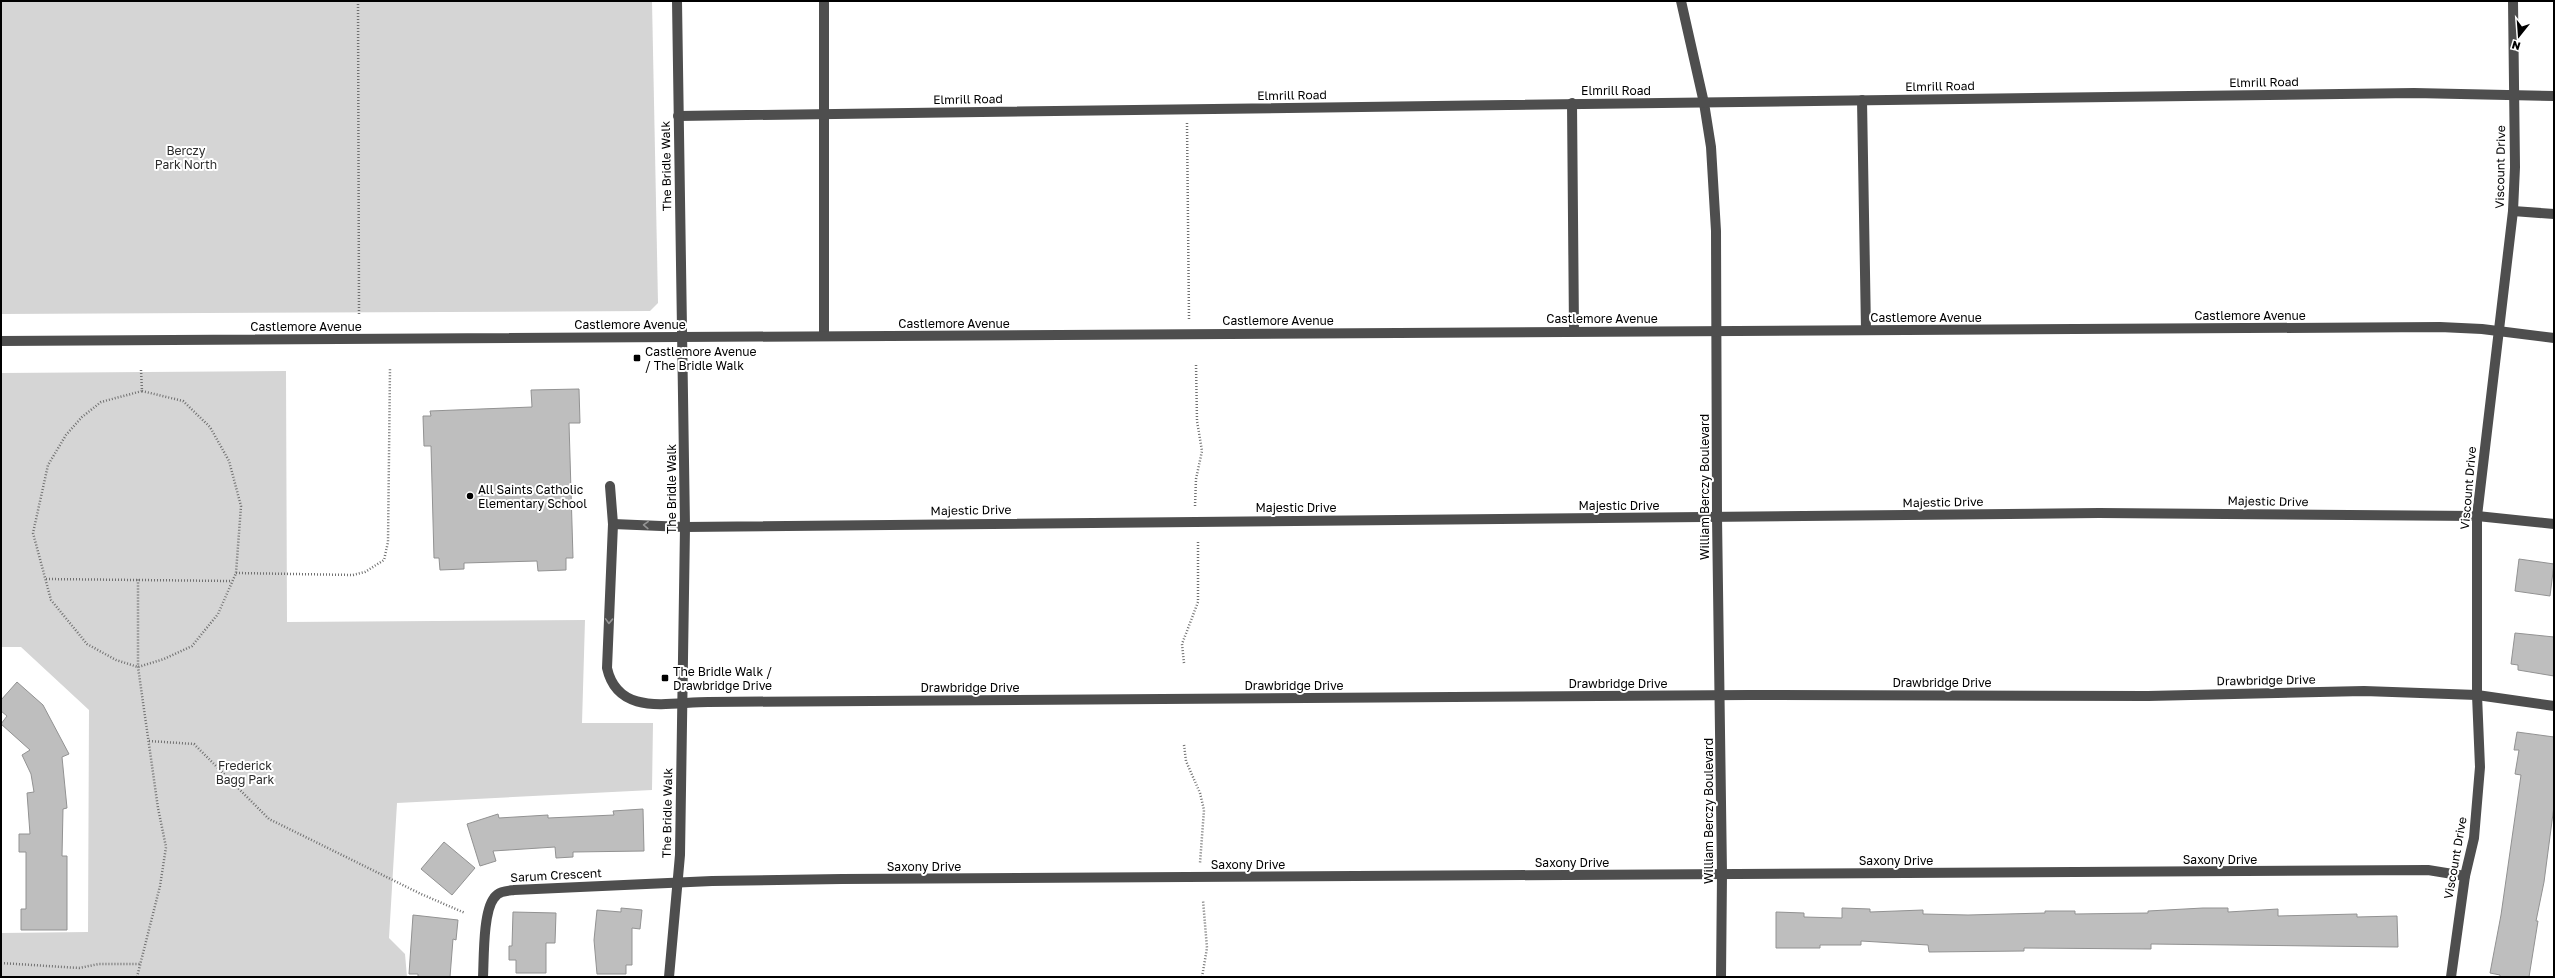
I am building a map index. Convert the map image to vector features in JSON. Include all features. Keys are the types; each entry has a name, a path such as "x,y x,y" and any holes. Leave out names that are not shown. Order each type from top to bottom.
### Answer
{"street":[{"name":"The Bridle Walk","path":"669,977 679,883 685,526 677,1"},
{"path":"824,1 824,336"},
{"name":"William Berczy Boulevard","path":"1681,1 1704,103 1714,193 1717,517 1721,695 1721,977"},
{"name":"Viscount Drive","path":"2451,977 2465,876 2474,838 2480,767 2477,695 2477,516 2513,211 2513,1"},
{"name":"Elmrill Road","path":"678,116 1572,103 1704,103 2414,94 2554,96"},
{"path":"1862,100 1866,330"},
{"path":"1572,103 1574,331"},
{"path":"2513,211 2554,214"},
{"name":"Castlemore Avenue","path":"1,341 2440,327 2498,331 2554,338"},
{"path":"610,486 613,524"},
{"name":"Majestic Drive","path":"613,524 685,526 2099,513 2477,516 2554,524"},
{"name":"Drawbridge Drive","path":"613,524 607,668 609,680 616,689 634,702 643,704 681,702 1721,695 2148,696 2364,691 2477,695 2554,706"},
{"name":"Saxony Drive","path":"679,883 842,879 2428,870 2465,876"},
{"name":"Sarum Crescent","path":"483,977 489,909 494,897 503,891 679,883"}],"path":[{"path":"358,1 359,315"},
{"path":"1187,122 1189,318"},
{"path":"1195,506 1196,479 1202,451 1197,421 1196,364"},
{"path":"236,573 353,575 365,572 384,560 388,542 390,368"},
{"path":"141,370 142,391"},
{"path":"142,391 183,401 210,427 229,461 241,506 236,573 231,581 218,614 192,646 164,659 138,667 116,660 87,644 50,600 46,579 33,533 48,464 66,435 82,417 101,402 142,391"},
{"path":"1184,662 1182,644 1198,602 1198,542"},
{"path":"46,579 231,581"},
{"path":"137,977 160,886 166,847 158,808 138,667 138,579"},
{"path":"148,741 194,744 269,819 421,894 465,913"},
{"path":"1184,745 1186,761 1200,793 1204,810 1200,864"},
{"path":"1202,977 1206,948 1203,900"},
{"path":"1,963 79,968 98,964 140,964"}],"green space":[{"name":"Berczy Park North","path":"1,1 652,1 658,303 650,311 1,314"},
{"name":"Frederick Bagg Park","path":"286,371 287,622 585,620 582,723 653,723 652,790 397,803 389,938 405,954 407,977 1,977 1,933 88,932 89,710 21,647 1,647 1,373"}],"building":[{"path":"579,389 580,423 569,423 573,558 566,558 566,570 538,571 537,561 464,563 464,569 440,570 439,558 434,558 431,446 424,446 423,416 431,416 430,411 532,407 531,390"},
{"path":"2519,559 2554,564 2550,596 2515,591"},
{"path":"2515,633 2554,637 2554,676 2518,670 2518,665 2511,664"},
{"path":"17,682 43,705 69,754 62,757 67,808 63,809 62,856 67,856 67,930 21,930 21,909 26,909 26,852 19,852 19,834 30,834 27,793 34,792 31,774 22,755 30,750 1,724 7,716 1,711 1,700"},
{"path":"2517,732 2554,737 2554,806 2529,977 2500,977 2500,975 2490,973 2501,915 2521,775 2515,774 2519,750 2514,750"},
{"path":"643,809 644,851 573,852 573,857 556,858 555,847 493,851 496,861 480,866 467,824 498,814 499,818 548,815 548,818 614,815 613,811"},
{"path":"444,842 475,868 452,895 421,869"},
{"path":"621,908 642,910 640,929 632,928 632,965 626,965 626,974 597,974 594,940 597,910 621,912"},
{"path":"1842,908 1870,909 1870,912 1923,910 1923,914 1968,915 2045,913 2045,911 2075,911 2075,914 2148,913 2148,911 2228,908 2228,912 2278,909 2278,916 2357,914 2357,917 2397,916 2398,947 2151,944 2151,949 2024,948 2024,951 1929,952 1928,945 1861,941 1861,945 1820,945 1820,948 1776,948 1776,912 1804,913 1804,917 1842,918"},
{"path":"513,912 556,913 555,943 546,943 546,973 516,973 516,960 509,960 509,946 512,946"},
{"path":"413,915 458,920 456,940 453,939 450,977 418,977 418,974 409,974"}],"place":[{"name":"Castlemore Avenue / The Bridle Walk","path":"637,358"},
{"name":"All Saints Catholic Elementary School","path":"470,496"},
{"name":"The Bridle Walk / Drawbridge Drive","path":"665,678"}]}
